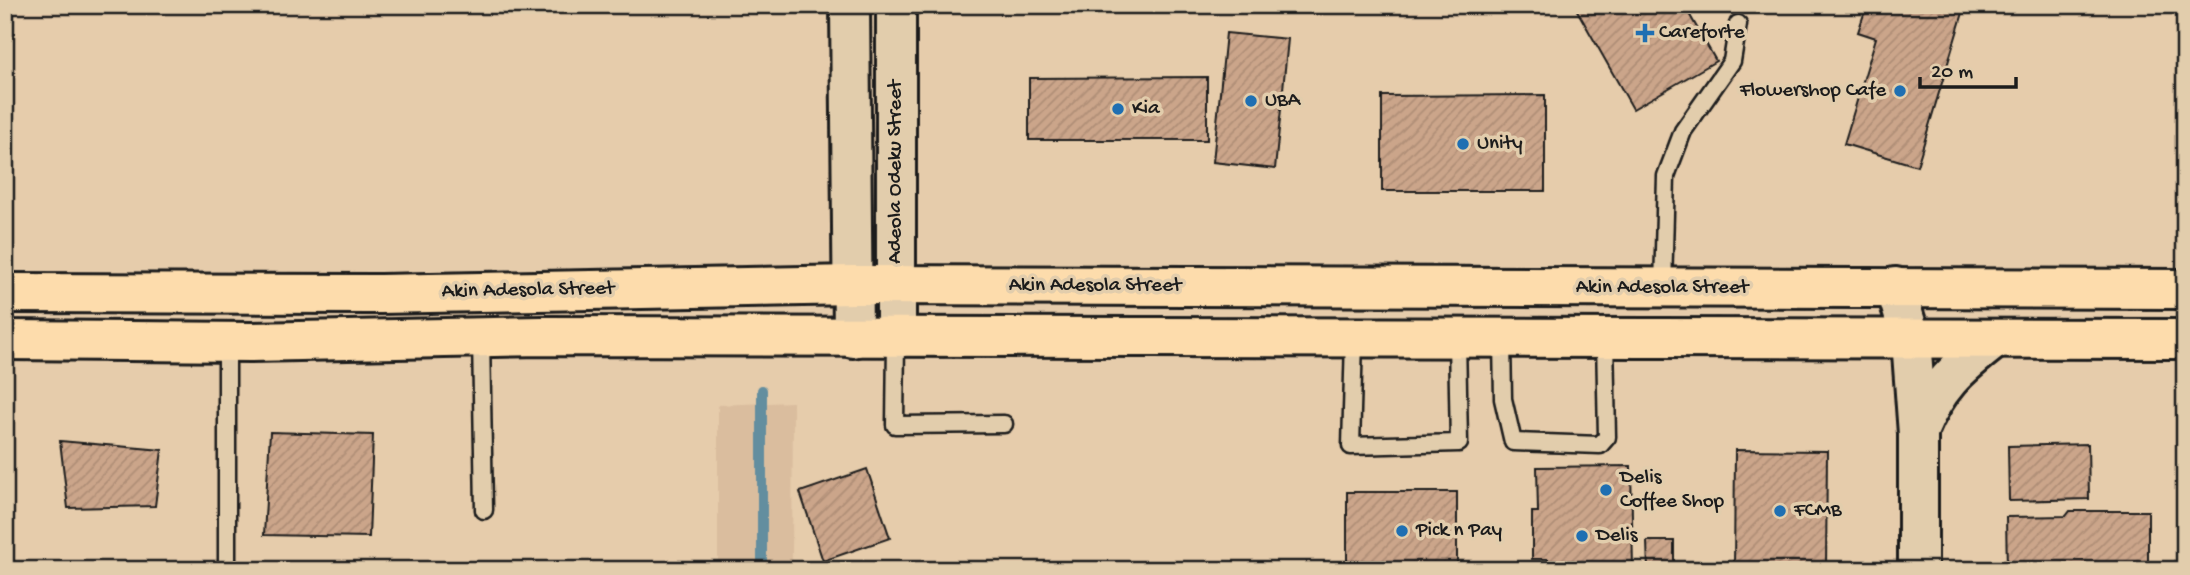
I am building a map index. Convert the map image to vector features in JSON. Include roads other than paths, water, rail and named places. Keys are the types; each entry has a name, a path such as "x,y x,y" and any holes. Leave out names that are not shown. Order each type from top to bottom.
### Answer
{"main road":[{"name":"Adeola Odeku Street","path":"850,5 853,338"},
{"name":"Adeola Odeku Street","path":"896,5 897,339"},
{"name":"Akin Adesola Street","path":"5,293 380,294 853,285 2185,289"},
{"path":"1895,287 1911,339 1918,434 1918,570"},
{"path":"5,340 227,342 481,337 2185,339"},
{"path":"1918,434 1931,400 1960,366 1995,340"}],"lane":[{"path":"1663,288 1666,176 1683,131 1732,61 1738,24"},
{"path":"481,337 484,510"},
{"path":"897,339 895,425 1003,424"},
{"path":"1354,339 1351,446 1459,443 1457,339"},
{"path":"1502,339 1503,400 1513,442 1600,445 1607,438 1605,339"},
{"path":"227,342 227,570"}],"waterway":[{"path":"762,390 762,570"}],"place":[{"name":"Careforte","path":"1645,33"},
{"name":"Flowershop Cafe","path":"1900,91"},
{"name":"UBA","path":"1251,101"},
{"name":"Kia","path":"1118,109"},
{"name":"Unity","path":"1463,144"},
{"name":"Delis Coffee Shop","path":"1606,490"},
{"name":"FCMB","path":"1780,511"},
{"name":"Pick n Pay","path":"1402,531"},
{"name":"Delis","path":"1582,536"}]}
